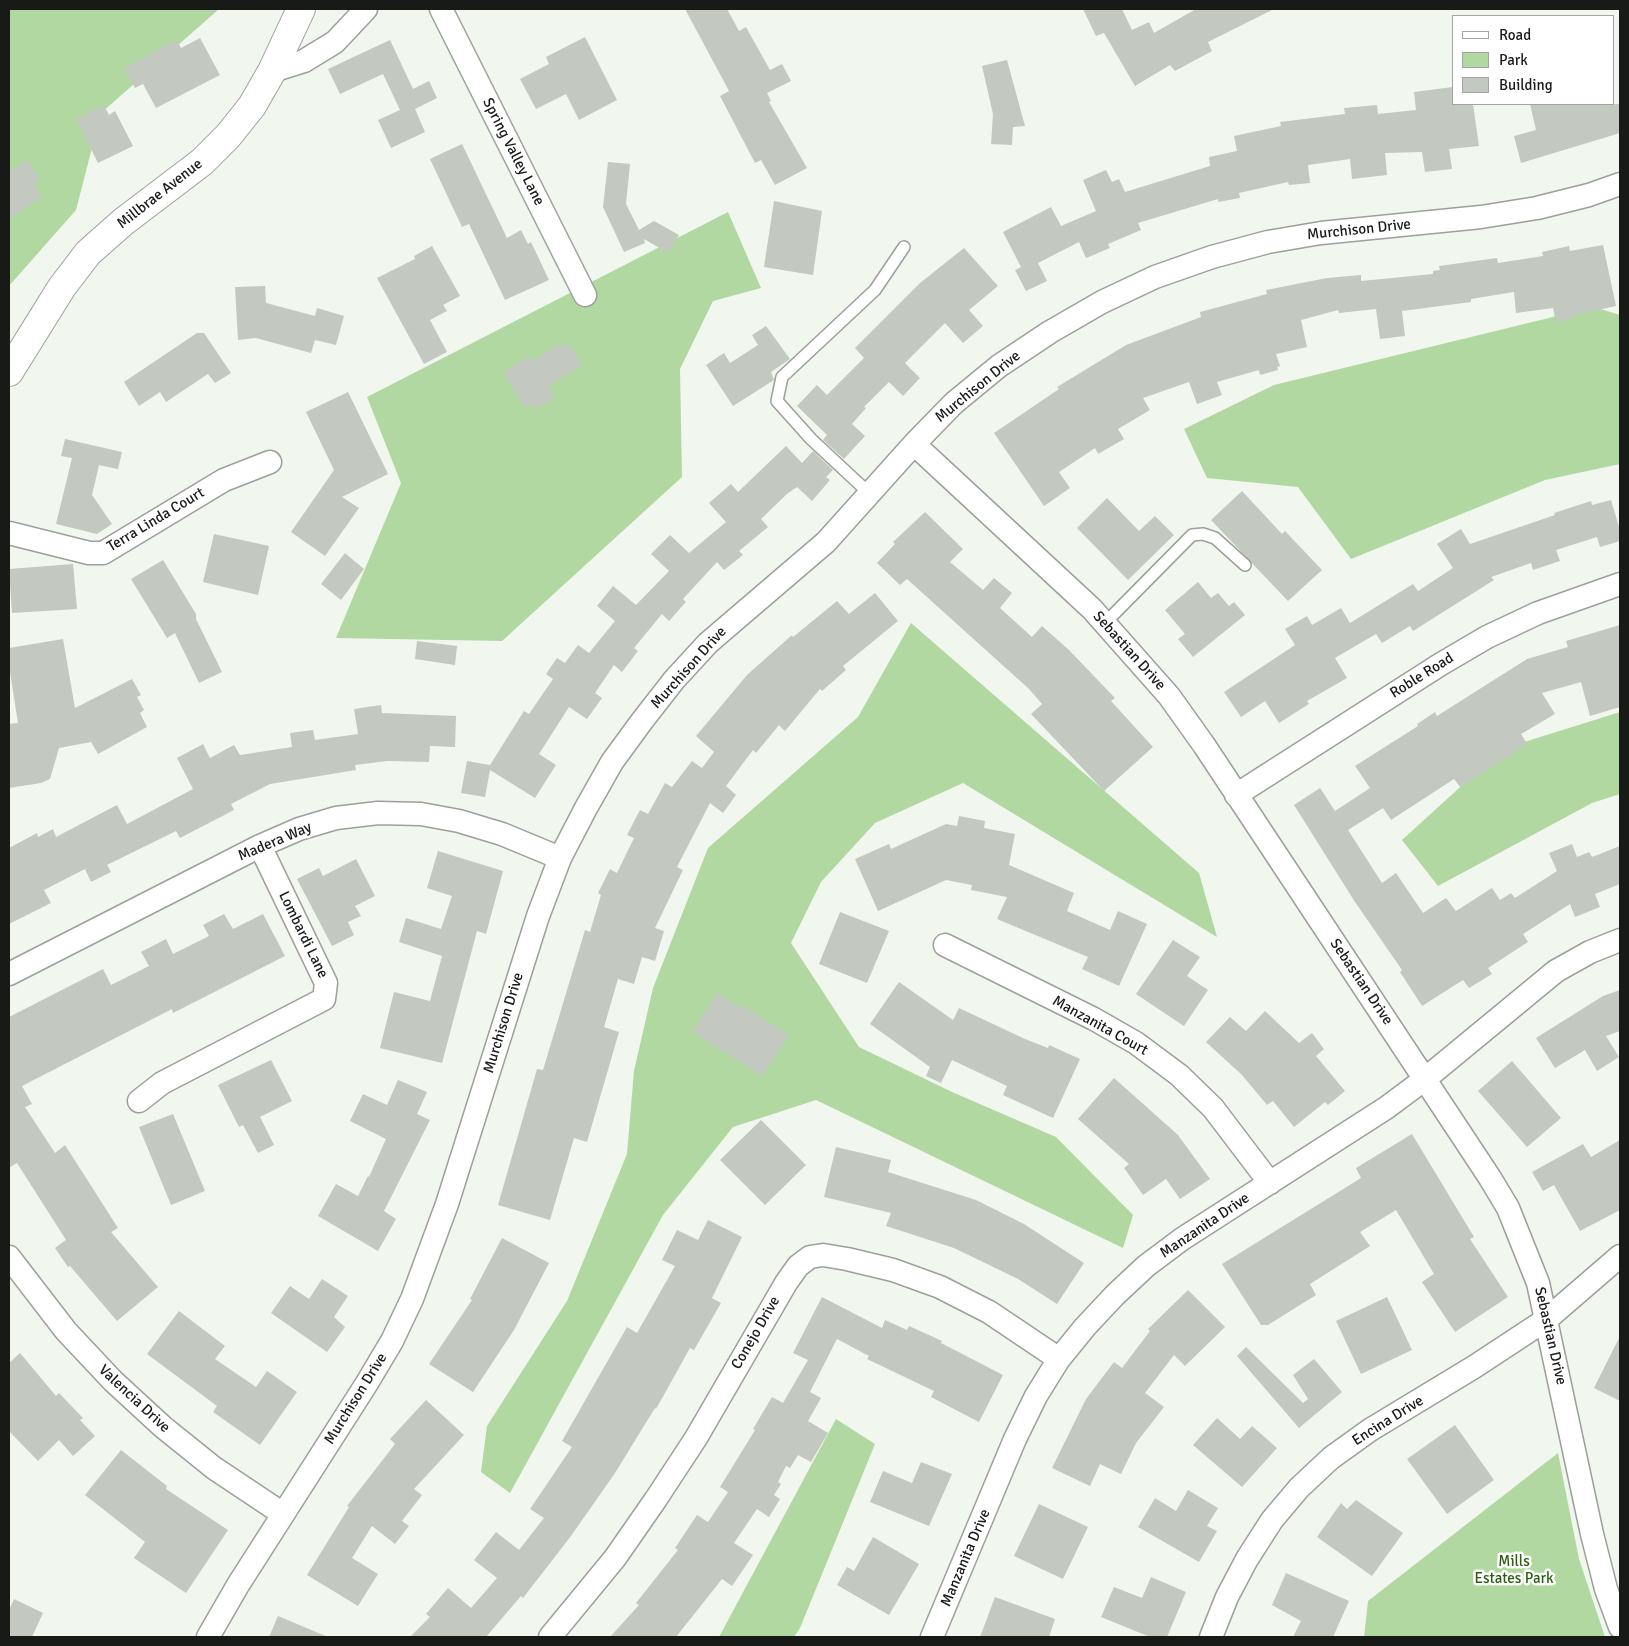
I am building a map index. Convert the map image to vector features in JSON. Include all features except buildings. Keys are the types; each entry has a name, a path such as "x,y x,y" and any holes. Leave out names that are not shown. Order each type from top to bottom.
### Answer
{"street":[{"name":"Millbrae Avenue","path":"9,372 62,287 88,253 123,222 202,162 228,136 252,106 272,71 300,9"},
{"path":"272,71 304,61 335,42 366,9"},
{"name":"Spring Valley Lane","path":"441,9 585,295"},
{"name":"Murchison Drive","path":"208,1637 238,1584 368,1383 392,1341 412,1299 448,1204 538,916 560,858 612,762 674,680 708,643 743,611 826,542 914,444 954,403 999,366 1050,332 1102,302 1163,274 1212,257 1268,242 1321,233 1481,217 1537,208 1588,195 1620,184"},
{"name":"Sebastian Drive","path":"914,444 1105,623 1169,696 1204,745 1508,1208 1538,1283 1592,1534 1613,1585 1620,1627"},
{"name":"Terra Linda Court","path":"9,533 89,553 103,553 217,484 270,462"},
{"name":"Roble Road","path":"1236,795 1441,664 1487,637 1538,612 1620,584"},
{"name":"Madera Way","path":"9,974 260,846 299,829 336,818 378,813 421,814 459,821 502,834 560,858"},
{"name":"Lombardi Lane","path":"139,1101 162,1083 220,1055 324,999 327,992 326,983 260,846"},
{"name":"Manzanita Drive","path":"932,1637 1015,1439 1036,1396 1059,1360 1085,1327 1146,1266 1182,1239 1386,1108 1425,1079 1528,992 1556,971 1590,952 1620,940"},
{"name":"Manzanita Court","path":"945,946 1094,1019 1136,1043 1179,1075 1213,1108 1270,1183"},
{"name":"Conejo Drive","path":"550,1637 615,1558 656,1499 696,1438 786,1283 798,1266 810,1257 823,1255 847,1258 893,1270 940,1287 989,1312 1059,1360"},
{"name":"Encina Drive","path":"1211,1637 1227,1597 1247,1559 1272,1520 1299,1488 1331,1458 1370,1430 1474,1367 1547,1318 1620,1256"},
{"name":"Valencia Drive","path":"9,1257 66,1331 113,1381 162,1427 207,1462 283,1514"}],"lane":[{"path":"870,494 811,439 777,402 782,377 875,290 904,247"},
{"path":"1105,623 1192,535 1203,534 1215,538 1245,565"}],"green space":[{"path":"9,9 219,9 101,113 76,210 9,286"},
{"path":"728,212 761,288 713,301 680,369 682,477 502,641 336,638 401,483 367,397"},
{"path":"1594,307 1620,315 1620,464 1545,480 1351,559 1298,487 1207,478 1184,429 1274,385"},
{"path":"911,623 1199,873 1217,937 963,783 875,823 821,882 791,943 859,1047 952,1092 1056,1137 1133,1215 1123,1248 816,1100 733,1127 663,1215 510,1493 481,1472 487,1426 567,1301 627,1154 634,1071 653,988 708,848 858,717"},
{"path":"1620,712 1620,794 1592,803 1438,886 1402,840 1502,749"},
{"path":"836,1419 875,1444 800,1628 794,1637 719,1637"},
{"name":"Mills Estates Park","path":"1558,1453 1579,1559 1605,1637 1364,1637 1368,1601"}]}
